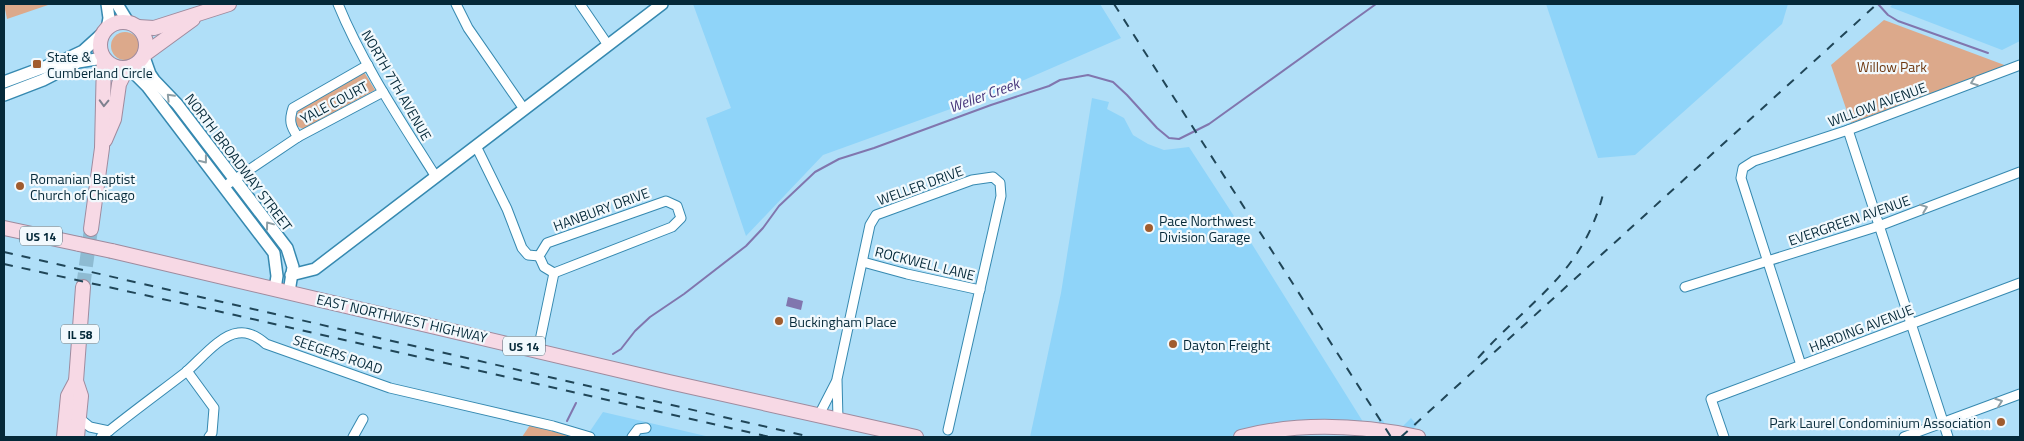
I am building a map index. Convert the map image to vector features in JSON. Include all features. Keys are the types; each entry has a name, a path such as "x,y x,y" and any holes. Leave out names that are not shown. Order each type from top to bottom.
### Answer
{"main road":[{"path":"202,14 169,35 144,55 135,66 118,68 110,65 100,50 100,41 105,31 120,22 154,28 176,20 202,14 224,5"},
{"path":"133,25 146,39 144,55"},
{"path":"91,229 102,148 104,58"},
{"path":"102,148 114,120 120,84 128,68"},
{"name":"EAST NORTHWEST HIGHWAY","path":"4,228 112,251 669,382 916,437"},
{"name":"IL 58","path":"77,437 81,396 76,381 83,287"},
{"name":"IL 58","path":"64,437 68,396 76,381"},
{"path":"1241,437 1277,430 1307,427 1363,429 1418,437"},
{"path":"1279,437 1309,435 1341,437"}],"street":[{"path":"4,82 83,51 105,31 109,18 107,4"},
{"path":"117,4 133,25"},
{"name":"NORTH 7TH AVENUE","path":"338,4 349,29 383,92 436,177"},
{"path":"456,4 478,44 524,109"},
{"path":"580,4 608,45"},
{"path":"291,275 316,269 662,4"},
{"name":"NORTH BROADWAY STREET","path":"144,55 150,74 155,81 177,104 287,248 293,268 282,290"},
{"path":"4,95 43,80 78,62 104,58"},
{"name":"YALE COURT","path":"298,137 292,128 290,118 293,108 368,65"},
{"name":"WILLOW AVENUE","path":"1768,262 1741,178 1743,168 1754,161 1848,130 2020,66"},
{"name":"NORTH BROADWAY STREET","path":"128,68 147,86 274,253 281,259 284,266 285,281 282,290"},
{"name":"YALE COURT","path":"224,186 298,137 383,92"},
{"path":"1848,130 1948,437"},
{"path":"476,146 507,209 522,248 528,255 539,256 544,266 554,273 538,350"},
{"name":"EVERGREEN AVENUE","path":"1685,287 1879,226 2020,172"},
{"name":"WELLER DRIVE","path":"863,262 870,225 876,215 972,180 993,177 1000,183 1001,196 980,290"},
{"name":"HANBURY DRIVE","path":"539,256 547,243 666,201 678,206 681,218 672,227 554,273"},
{"path":"291,262 316,269"},
{"path":"838,420 837,379 863,262"},
{"name":"ROCKWELL LANE","path":"863,262 980,290"},
{"path":"1768,262 1802,365"},
{"name":"HARDING AVENUE","path":"1724,437 1712,399 2020,283"},
{"path":"948,430 980,290"},
{"name":"SEEGERS ROAD","path":"101,437 187,371 226,337 238,333 248,333 258,337 266,344 384,386 553,426 590,437"},
{"path":"187,371 214,408 212,433 209,437"},
{"path":"819,415 837,379"},
{"path":"1904,437 2020,394"},
{"path":"79,418 90,427 108,431"},
{"path":"353,437 363,419"},
{"path":"632,437 638,429 646,428"}],"shaded area":[{"path":"693,4 1100,4 1121,38 992,94 823,155 746,236 706,118 731,108"},
{"path":"1546,4 1788,4 1782,24 1635,155 1598,158"},
{"path":"1893,4 2020,4 2020,41 2002,50 1890,7"},
{"name":"Dayton Freight","path":"1092,98 1109,102 1107,109 1124,118 1133,135 1148,144 1164,150 1189,147 1365,425 1253,431 1227,437 1030,437 1061,293"},
{"path":"788,297 803,301 801,310 786,306"},
{"path":"603,412 710,437 586,437"},
{"path":"1411,418 1417,425 1404,437 1385,433 1378,422 1382,419 1388,429 1399,430"}],"green space":[{"path":"4,4 51,4 7,19"},
{"name":"Willow Park","path":"1884,20 2007,66 1851,123 1831,65"},
{"path":"125,32 135,36 139,46 135,56 125,60 115,56 111,46 115,36"},
{"path":"364,72 375,90 303,129 297,126 295,117 299,110"},
{"path":"530,425 575,437 522,437"}],"waterway":[{"name":"Weller Creek","path":"613,354 621,349 635,331 650,317 684,294 746,246 763,228 779,206 815,172 839,159 1049,86 1060,80 1088,75 1113,82 1157,128 1169,138 1179,139 1209,124 1376,4"},
{"name":"Weller Creek","path":"1878,4 1888,15 1898,21 1988,53"},
{"name":"Weller Creek","path":"567,421 576,403"}],"tunnel":[{"path":"83,287 91,229"}],"railway":[{"path":"1114,4 1391,437"},
{"path":"1401,437 1877,4"},
{"path":"1478,358 1536,301 1569,264 1584,243 1604,190"},
{"path":"4,252 811,437"},
{"path":"4,264 770,437"}],"place":[{"name":"State & Cumberland Circle","path":"37,64"},
{"name":"Romanian Baptist Church of Chicago","path":"20,186"},
{"name":"Pace Northwest Division Garage","path":"1149,228"},
{"name":"Buckingham Place","path":"779,321"},
{"name":"Dayton Freight","path":"1173,344"},
{"name":"Park Laurel Condominium Association","path":"2001,422"}]}
